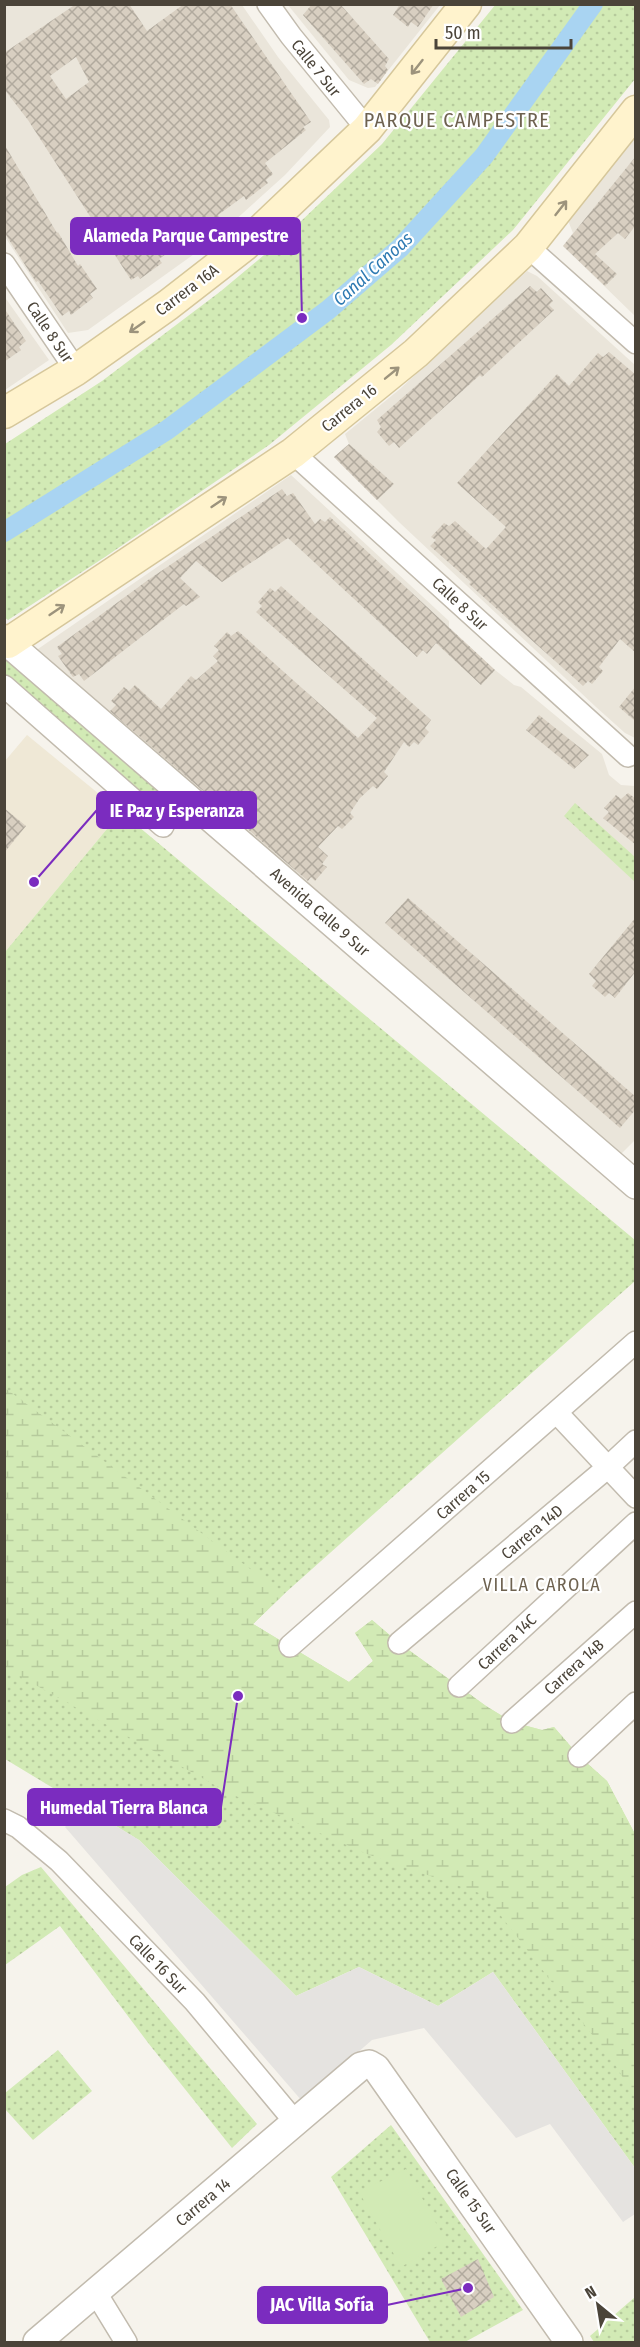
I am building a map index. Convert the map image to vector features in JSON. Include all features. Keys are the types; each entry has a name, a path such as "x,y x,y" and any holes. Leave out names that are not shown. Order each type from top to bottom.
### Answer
{"main road":[{"name":"Carrera 16A","path":"4,413 76,370 168,305 244,246 367,129 466,4"},
{"name":"Carrera 16","path":"6,641 293,453 416,353 528,247 636,111"}],"street":[{"name":"Calle 7 Sur","path":"268,4 291,36 367,129"},
{"path":"528,247 636,343"},
{"name":"Calle 8 Sur","path":"4,264 76,370"},
{"name":"Calle 8 Sur","path":"293,453 627,756"},
{"name":"Avenida Calle 9 Sur","path":"6,641 636,1185"},
{"path":"4,686 163,826"},
{"name":"Carrera 15","path":"290,1646 636,1342"},
{"path":"557,1413 636,1497"},
{"name":"Carrera 14D","path":"399,1643 636,1441"},
{"name":"Carrera 14C","path":"459,1686 636,1523"},
{"name":"Carrera 14B","path":"512,1722 636,1611"},
{"path":"579,1755 636,1703"},
{"name":"Calle 16 Sur","path":"4,1820 18,1827 59,1861 195,2002 296,2123"},
{"name":"Carrera 14","path":"37,2343 361,2066 369,2064"},
{"name":"Calle 15 Sur","path":"369,2064 376,2068 403,2105 569,2343"},
{"path":"96,2293 126,2343"}],"shaded area":[{"path":"4,5 242,5 278,57 329,120 330,127 285,175 211,242 88,330 68,333 5,237"},
{"path":"288,5 440,5 375,87 368,88 349,80"},
{"path":"635,136 635,316 563,246 573,233 567,218"},
{"path":"527,271 537,276 635,365 635,738 625,733 596,707 400,523 334,457 349,444 345,434 400,389"},
{"path":"4,296 49,360 5,390 4,390"},
{"path":"291,475 449,621 449,628 495,670 514,685 521,687 602,754 609,775 621,785 635,786 635,1140 621,1154 342,917 35,651"},
{"path":"27,735 121,812 5,952 5,761"},
{"path":"85,1807 139,1840 296,1996 359,1967 438,2006 493,1972 635,2168 635,2214 623,2222 550,2124 516,2138 424,2028 372,2040 302,2101 65,1827"}],"green space":[{"path":"496,4 635,5 635,79 513,230 391,345 269,445 8,620 4,617 5,444 102,381 221,291 276,245 382,144"},
{"path":"5,653 168,796 157,809 5,676"},
{"path":"575,803 635,857 635,882 564,816"},
{"path":"121,812 635,1240 635,1281 253,1624 349,1682 373,1661 355,1633 372,1620 399,1643 512,1722 542,1730 554,1727 579,1756 607,1781 635,1834 635,2168 493,1972 438,2006 359,1967 296,1996 139,1840 5,1759 5,952"},
{"path":"5,1388 284,1594 253,1624 349,1682 373,1661 355,1633 372,1620 399,1643 512,1722 542,1730 554,1727 579,1756 607,1781 635,1834 635,2098 616,2066 485,1895 367,1854 229,1793 5,1668"},
{"path":"41,1867 257,2124 232,2148 149,2044 60,1926 5,1965 5,1887 22,1875"},
{"path":"58,2050 92,2091 33,2140 5,2109 5,2093"},
{"path":"391,2125 523,2310 465,2342 430,2342 331,2177"},
{"path":"406,2169 446,2241 401,2267 359,2192"},
{"path":"635,2297 635,2342 594,2342 590,2336"}],"building":[{"path":"76,4 129,4 147,31 184,4 230,4 311,122 303,127 306,130 265,163 273,174 266,180 268,183 246,200 244,196 218,215 222,220 196,246 193,242 186,247 183,242 159,259 162,263 140,279 138,276 131,280 28,120 4,89 4,53","holes":["76,57 89,82 66,99 50,76"]},
{"path":"312,4 340,4 389,59 385,66 388,70 378,84 371,79 364,84 303,15"},
{"path":"400,4 434,4 418,27 411,22 408,27 393,15"},
{"path":"4,144 78,266 80,264 97,289 90,294 93,298 71,315 69,311 62,316 38,281 36,282 4,232"},
{"path":"636,156 636,225 625,239 618,233 595,254 617,274 605,286 563,246"},
{"path":"530,286 537,292 541,288 553,301 549,305 554,310 482,377 480,375 399,448 394,442 389,446 377,432 381,427 377,420"},
{"path":"4,308 26,341 19,347 21,350 4,362"},
{"path":"609,352 636,375 636,653 620,639 599,667 603,671 592,684 588,681 583,686 430,546 436,540 431,537 444,523 449,526 455,521 486,549 506,527 457,483 557,374 569,386 598,353 603,357"},
{"path":"349,444 394,484 377,500 334,457"},
{"path":"282,489 287,496 293,493 315,524 320,519 325,522 330,517 495,670 481,685 436,643 427,654 423,650 417,657 288,538 222,582 196,561 180,578 200,597 186,606 184,604 84,681 79,674 73,677 58,656 62,654 57,647 148,580"},
{"path":"281,586 431,720 425,728 429,732 418,745 414,742 409,747 404,742 384,772 388,776 377,789 373,786 360,798 350,813 354,817 342,829 338,826 318,847 328,856 322,864 327,867 315,881 311,877 308,881 110,711 116,705 111,701 124,687 129,691 135,685 161,709 191,676 196,680 218,661 213,656 219,650 214,646 227,632 231,636 238,631 358,738 377,718 256,612 262,606 258,602 270,588 275,592"},
{"path":"636,686 636,722 619,707"},
{"path":"539,715 589,755 574,769 526,730"},
{"path":"628,793 636,799 636,845 603,818 609,812 604,808 616,795 621,799"},
{"path":"4,808 26,826 4,853"},
{"path":"408,898 636,1097 636,1109 620,1128 385,923"},
{"path":"636,917 636,971 615,998 609,993 605,997 592,986 596,981 589,974"},
{"path":"478,2259 494,2297 461,2317 441,2279"}],"waterway":[{"name":"Canal Canoas","path":"4,532 167,430 328,310 400,248 484,156 593,4"}],"place":[{"name":"Alameda Parque Campestre","path":"302,318"},
{"name":"IE Paz y Esperanza","path":"34,882"},
{"name":"Humedal Tierra Blanca","path":"238,1696"},
{"name":"JAC Villa Sofía","path":"468,2288"}],"district":[{"name":"PARQUE CAMPESTRE","path":"457,120"},
{"name":"VILLA CAROLA","path":"542,1585"}]}
